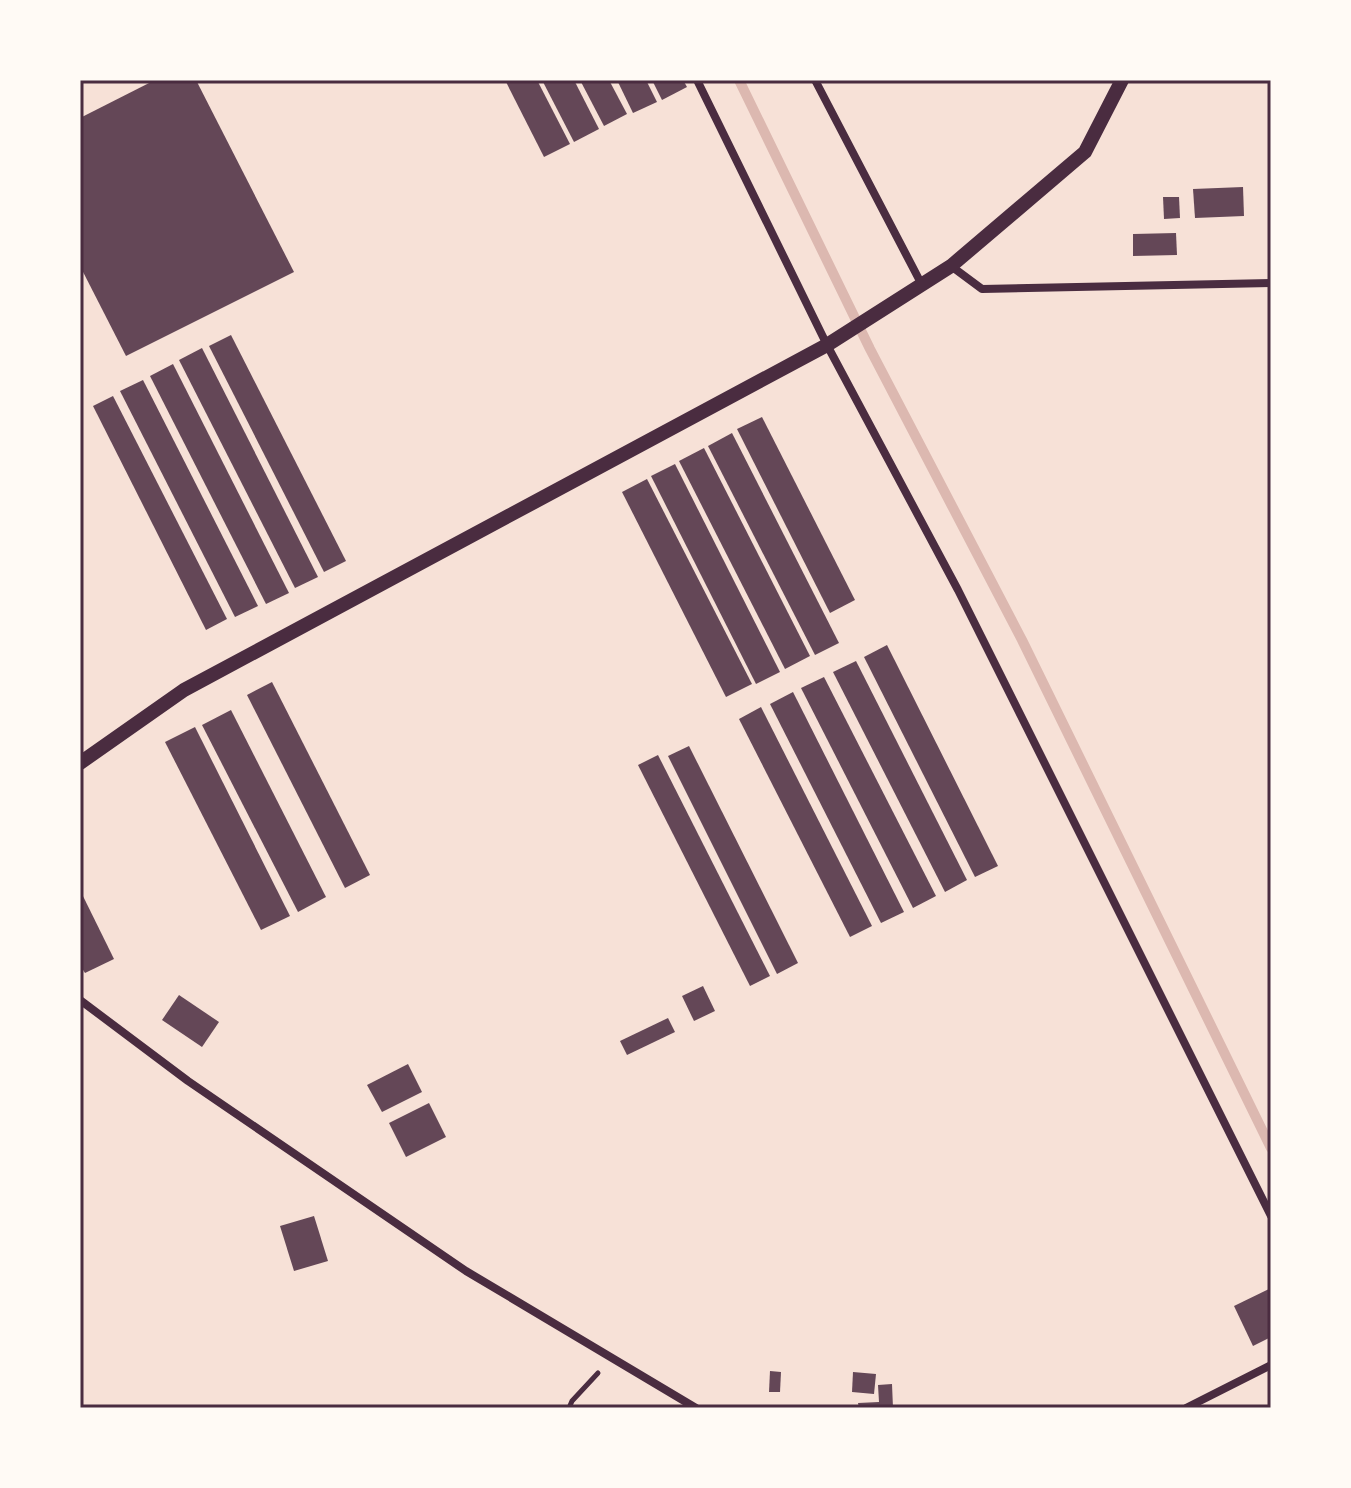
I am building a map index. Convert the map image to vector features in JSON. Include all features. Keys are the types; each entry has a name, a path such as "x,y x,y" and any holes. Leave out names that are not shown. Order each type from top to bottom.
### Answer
{"street":[{"path":"697,80 827,345 958,590 1271,1216"},
{"path":"815,80 917,289"},
{"path":"80,763 184,690 827,345 917,289 951,266 1085,152 1122,80"},
{"path":"951,266 982,289 1271,283"},
{"path":"80,1000 188,1081 454,1263 696,1408"},
{"path":"1186,1408 1271,1365"}],"path":[{"path":"569,1408 613,1358"}],"building":[{"path":"155,80 196,80 294,272 126,356 80,266 80,118"},
{"path":"505,80 537,80 570,144 544,157"},
{"path":"542,80 574,80 599,129 574,142"},
{"path":"580,80 609,80 627,114 604,126"},
{"path":"617,80 646,80 657,102 633,113"},
{"path":"652,80 683,80 687,87 662,100"},
{"path":"1243,187 1244,216 1195,218 1193,189"},
{"path":"1163,197 1179,197 1180,218 1164,219"},
{"path":"1176,233 1177,255 1133,256 1133,234"},
{"path":"231,335 346,561 324,572 209,346"},
{"path":"202,348 318,577 295,588 179,360"},
{"path":"173,364 289,593 266,604 150,376"},
{"path":"143,380 258,606 235,617 120,391"},
{"path":"113,396 227,619 206,630 93,406"},
{"path":"762,417 855,600 830,613 737,429"},
{"path":"732,433 839,643 815,655 708,446"},
{"path":"704,448 810,656 785,669 679,461"},
{"path":"675,464 780,672 756,684 651,476"},
{"path":"647,479 752,684 726,697 622,492"},
{"path":"887,645 998,866 975,877 864,657"},
{"path":"856,661 967,880 945,892 833,672"},
{"path":"824,677 936,896 913,908 801,688"},
{"path":"272,682 370,875 345,888 247,695"},
{"path":"793,692 904,912 881,923 770,704"},
{"path":"761,707 872,926 850,937 739,719"},
{"path":"231,710 326,897 298,912 202,725"},
{"path":"195,727 290,916 261,930 165,742"},
{"path":"689,746 798,963 777,974 668,756"},
{"path":"658,755 770,976 750,986 638,765"},
{"path":"80,890 114,959 85,973 80,965"},
{"path":"703,986 715,1011 694,1021 682,996"},
{"path":"179,995 219,1022 202,1047 162,1020"},
{"path":"668,1018 675,1032 627,1055 620,1041"},
{"path":"408,1064 422,1092 382,1112 367,1085"},
{"path":"429,1103 446,1137 406,1157 389,1123"},
{"path":"314,1216 328,1261 294,1271 280,1226"},
{"path":"1271,1288 1271,1337 1253,1346 1234,1306"},
{"path":"770,1371 781,1372 780,1392 769,1392"},
{"path":"853,1372 876,1374 874,1394 852,1392"},
{"path":"892,1384 893,1408 859,1408 858,1403 879,1402 878,1385"}],"waterway":[{"path":"739,80 870,349 1022,640 1271,1148"}]}
